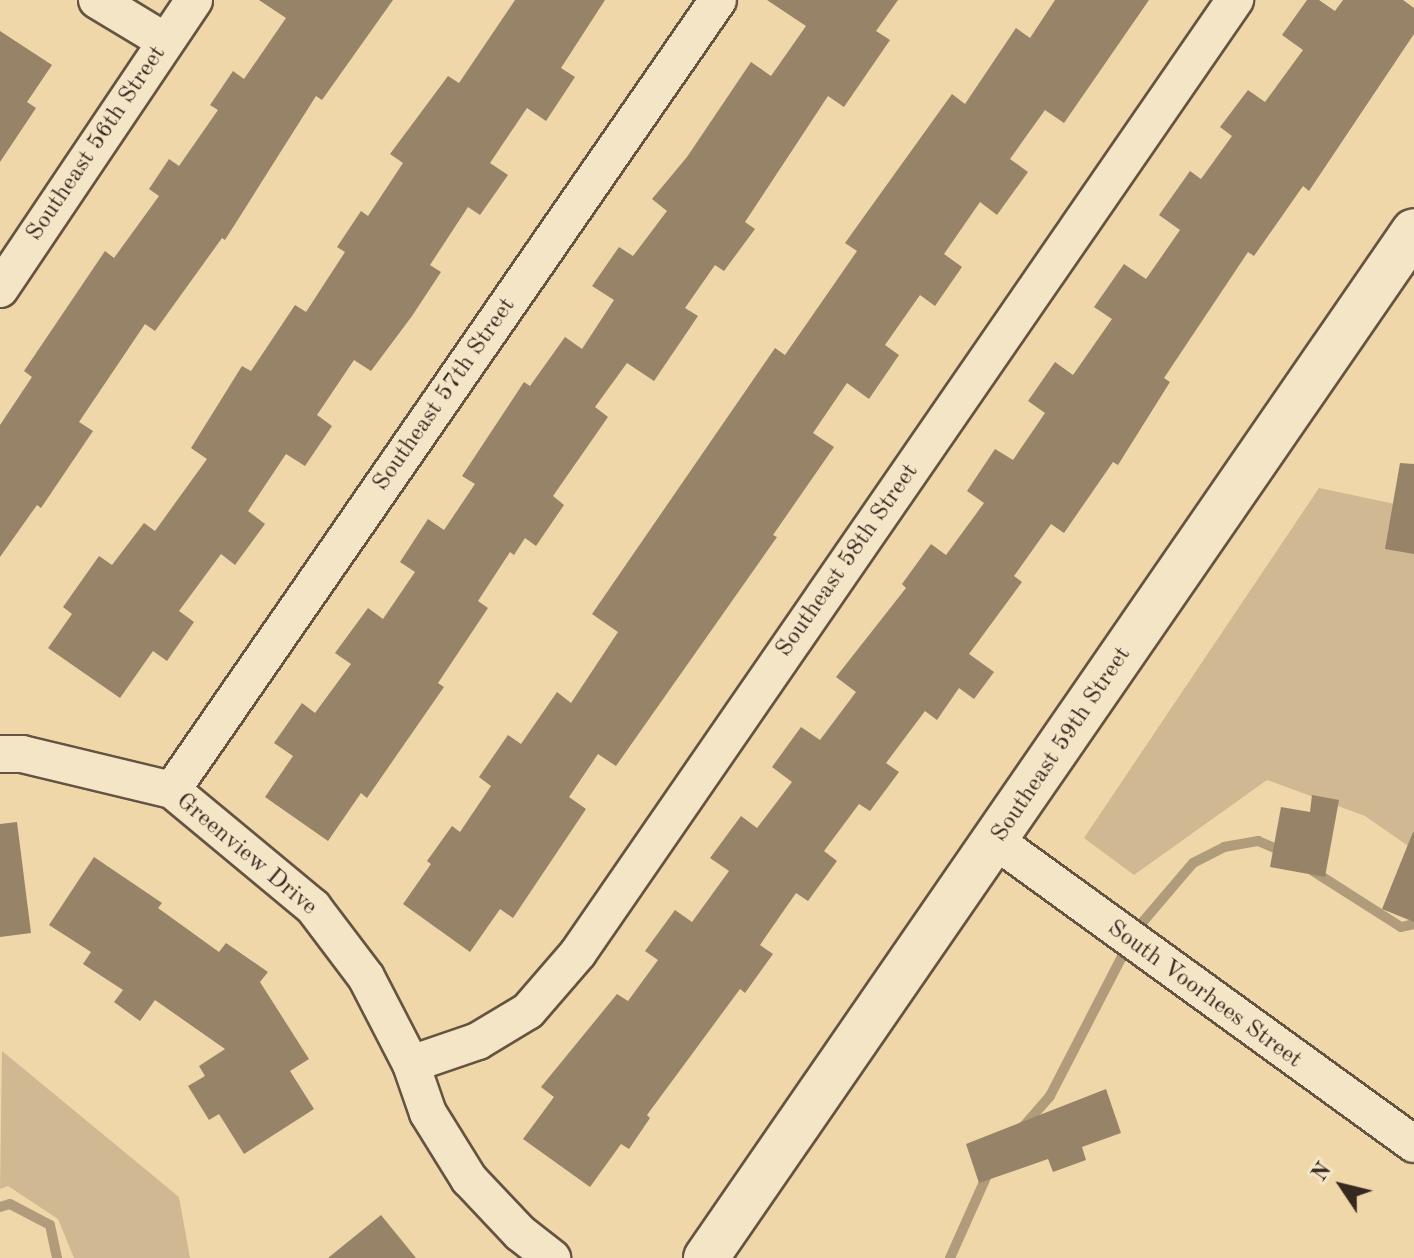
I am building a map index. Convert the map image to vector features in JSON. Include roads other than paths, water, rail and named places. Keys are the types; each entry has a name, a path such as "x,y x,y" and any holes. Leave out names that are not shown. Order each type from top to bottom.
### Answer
{"main road":[{"name":"Southeast 59th Street","path":"706,1258 1414,231"}],"street":[{"path":"97,0 165,41"},
{"name":"Southeast 56th Street","path":"0,289 194,0"},
{"name":"Southeast 57th Street","path":"172,790 718,0"},
{"name":"Southeast 58th Street","path":"411,1064 478,1041 528,1011 578,953 1235,0"},
{"name":"Greenview Drive","path":"0,754 22,754 172,790 313,907 366,977 411,1064 428,1113 469,1179 520,1233 552,1258"},
{"name":"South Voorhees Street","path":"996,841 1414,1144"}],"waterway":[{"path":"1023,1127 1050,1096 1135,931 1193,863 1224,847 1258,841 1286,853"},
{"path":"1313,871 1401,927 1414,924"},
{"path":"950,1258 989,1171"},
{"path":"0,1207 10,1204 50,1225 57,1258"}]}
